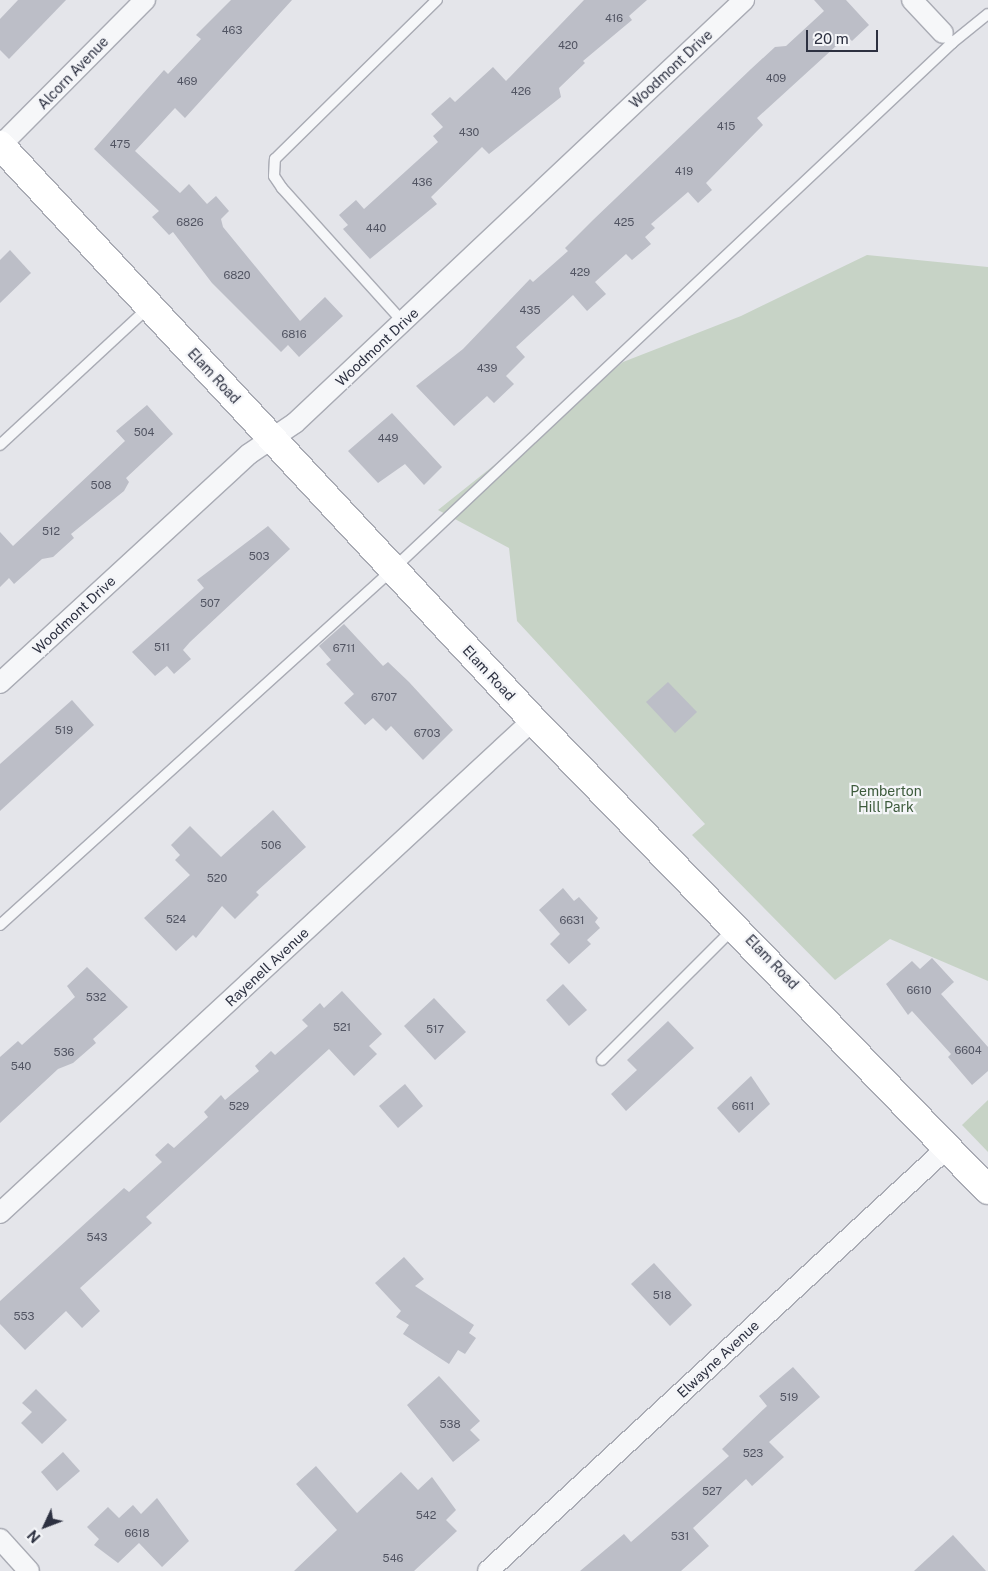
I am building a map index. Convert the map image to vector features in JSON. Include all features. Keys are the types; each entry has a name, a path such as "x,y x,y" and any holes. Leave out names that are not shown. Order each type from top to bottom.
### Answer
{"street":[{"name":"Alcorn Avenue","path":"0,146 145,0"},
{"name":"Woodmont Drive","path":"0,683 249,454 295,423 744,0"},
{"path":"912,0 948,38"},
{"name":"Elam Road","path":"0,146 150,306 392,570 534,720 737,925 988,1190"},
{"name":"Rayenell Avenue","path":"0,1213 534,720"},
{"name":"Elwayne Avenue","path":"488,1571 948,1147"},
{"path":"0,1540 29,1571"}],"lane":[{"path":"403,322 282,188 274,176 275,160 437,0"},
{"path":"0,925 392,570 948,38 988,14"},
{"path":"0,445 150,306"},
{"path":"602,1060 737,925"}],"green space":[{"name":"Pemberton Hill Park","path":"867,255 988,267 988,981 890,939 835,980 692,835 705,824 517,621 509,548 438,510 623,362 741,316"},
{"path":"988,1100 988,1152 962,1125"}],"building":[{"path":"18,0 66,0 9,59 0,50 0,19"},
{"path":"231,0 292,0 185,118 175,108 135,151 180,193 189,184 207,204 216,196 229,211 221,219 223,227 300,321 325,297 343,316 299,357 288,345 281,352 212,283 173,232 169,235 152,217 159,211 94,149 164,70 168,74 201,39 196,35"},
{"path":"584,0 647,0 629,16 632,20 583,61 585,63 559,88 561,97 489,154 482,147 431,197 437,204 370,259 343,229 348,225 339,215 356,200 364,209 438,142 433,136 443,127 431,114 450,97 455,102 493,67 506,81"},
{"path":"814,0 846,0 869,25 852,41 847,36 757,118 763,125 706,183 712,190 698,203 688,192 651,224 655,228 645,237 651,244 632,260 626,254 595,282 606,294 587,311 573,295 516,347 525,357 506,376 514,384 494,403 487,396 454,426 416,386 463,349 530,279 533,282 568,251 565,248 593,220 751,69 775,47 786,46 824,11"},
{"path":"10,250 31,273 0,303 0,260"},
{"path":"147,405 173,434 126,478 129,482 124,491 71,534 74,538 53,557 42,559 14,584 9,578 0,587 0,532 13,546 125,441 116,431"},
{"path":"392,413 442,467 424,485 405,464 378,483 348,451"},
{"path":"268,526 290,549 190,642 183,650 191,659 174,674 167,666 155,676 132,652 204,588 197,580"},
{"path":"344,624 383,666 388,662 409,682 453,730 423,760 391,726 386,731 373,718 365,725 344,703 354,694 326,664 331,660 319,646"},
{"path":"668,682 697,712 675,733 646,702"},
{"path":"72,700 94,725 0,811 0,764"},
{"path":"273,810 306,847 256,892 259,895 235,919 222,906 196,938 193,935 176,951 144,918 190,875 175,860 180,855 171,845 190,826 221,857"},
{"path":"563,888 574,901 579,897 598,918 595,922 600,928 587,940 591,944 569,964 550,944 560,934 539,910"},
{"path":"932,958 954,982 941,994 988,1047 988,1071 972,1085 948,1057 951,1054 912,1011 908,1015 886,984 912,961 920,969"},
{"path":"87,967 128,1007 93,1039 96,1043 73,1063 58,1069 0,1123 0,1057 18,1041 22,1045 75,997 67,986"},
{"path":"563,984 587,1010 569,1026 546,1000"},
{"path":"342,991 382,1034 369,1046 377,1054 354,1076 329,1049 146,1217 152,1223 80,1288 100,1311 82,1328 66,1311 25,1350 0,1324 0,1301 124,1188 129,1192 162,1162 155,1155 168,1143 174,1148 208,1117 204,1112 221,1095 225,1100 259,1071 255,1066 271,1051 275,1055 308,1026 302,1020 320,1003 324,1008"},
{"path":"434,998 466,1032 435,1060 404,1026"},
{"path":"668,1021 694,1048 626,1111 611,1094 637,1070 627,1060"},
{"path":"751,1076 770,1104 739,1133 717,1108"},
{"path":"405,1084 423,1106 398,1128 379,1106"},
{"path":"404,1257 424,1279 415,1286 474,1325 469,1333 476,1338 465,1354 458,1350 449,1364 403,1334 409,1325 396,1317 401,1311 375,1283"},
{"path":"654,1263 692,1305 670,1326 631,1284"},
{"path":"793,1367 820,1397 769,1442 784,1457 752,1486 746,1479 693,1528 709,1546 681,1571 580,1571 624,1534 631,1542 729,1456 722,1449 767,1406 759,1396"},
{"path":"439,1376 480,1421 470,1430 480,1440 453,1462 407,1405"},
{"path":"36,1389 67,1420 42,1444 21,1423 32,1412 22,1403"},
{"path":"63,1452 80,1471 57,1491 41,1472"},
{"path":"316,1466 357,1513 401,1472 418,1490 432,1477 456,1510 446,1520 457,1531 414,1571 294,1571 337,1530 296,1484"},
{"path":"157,1498 189,1541 162,1567 139,1543 118,1563 94,1545 99,1539 87,1527 108,1507 119,1518 133,1505 141,1514"},
{"path":"953,1535 986,1571 914,1571"}]}
